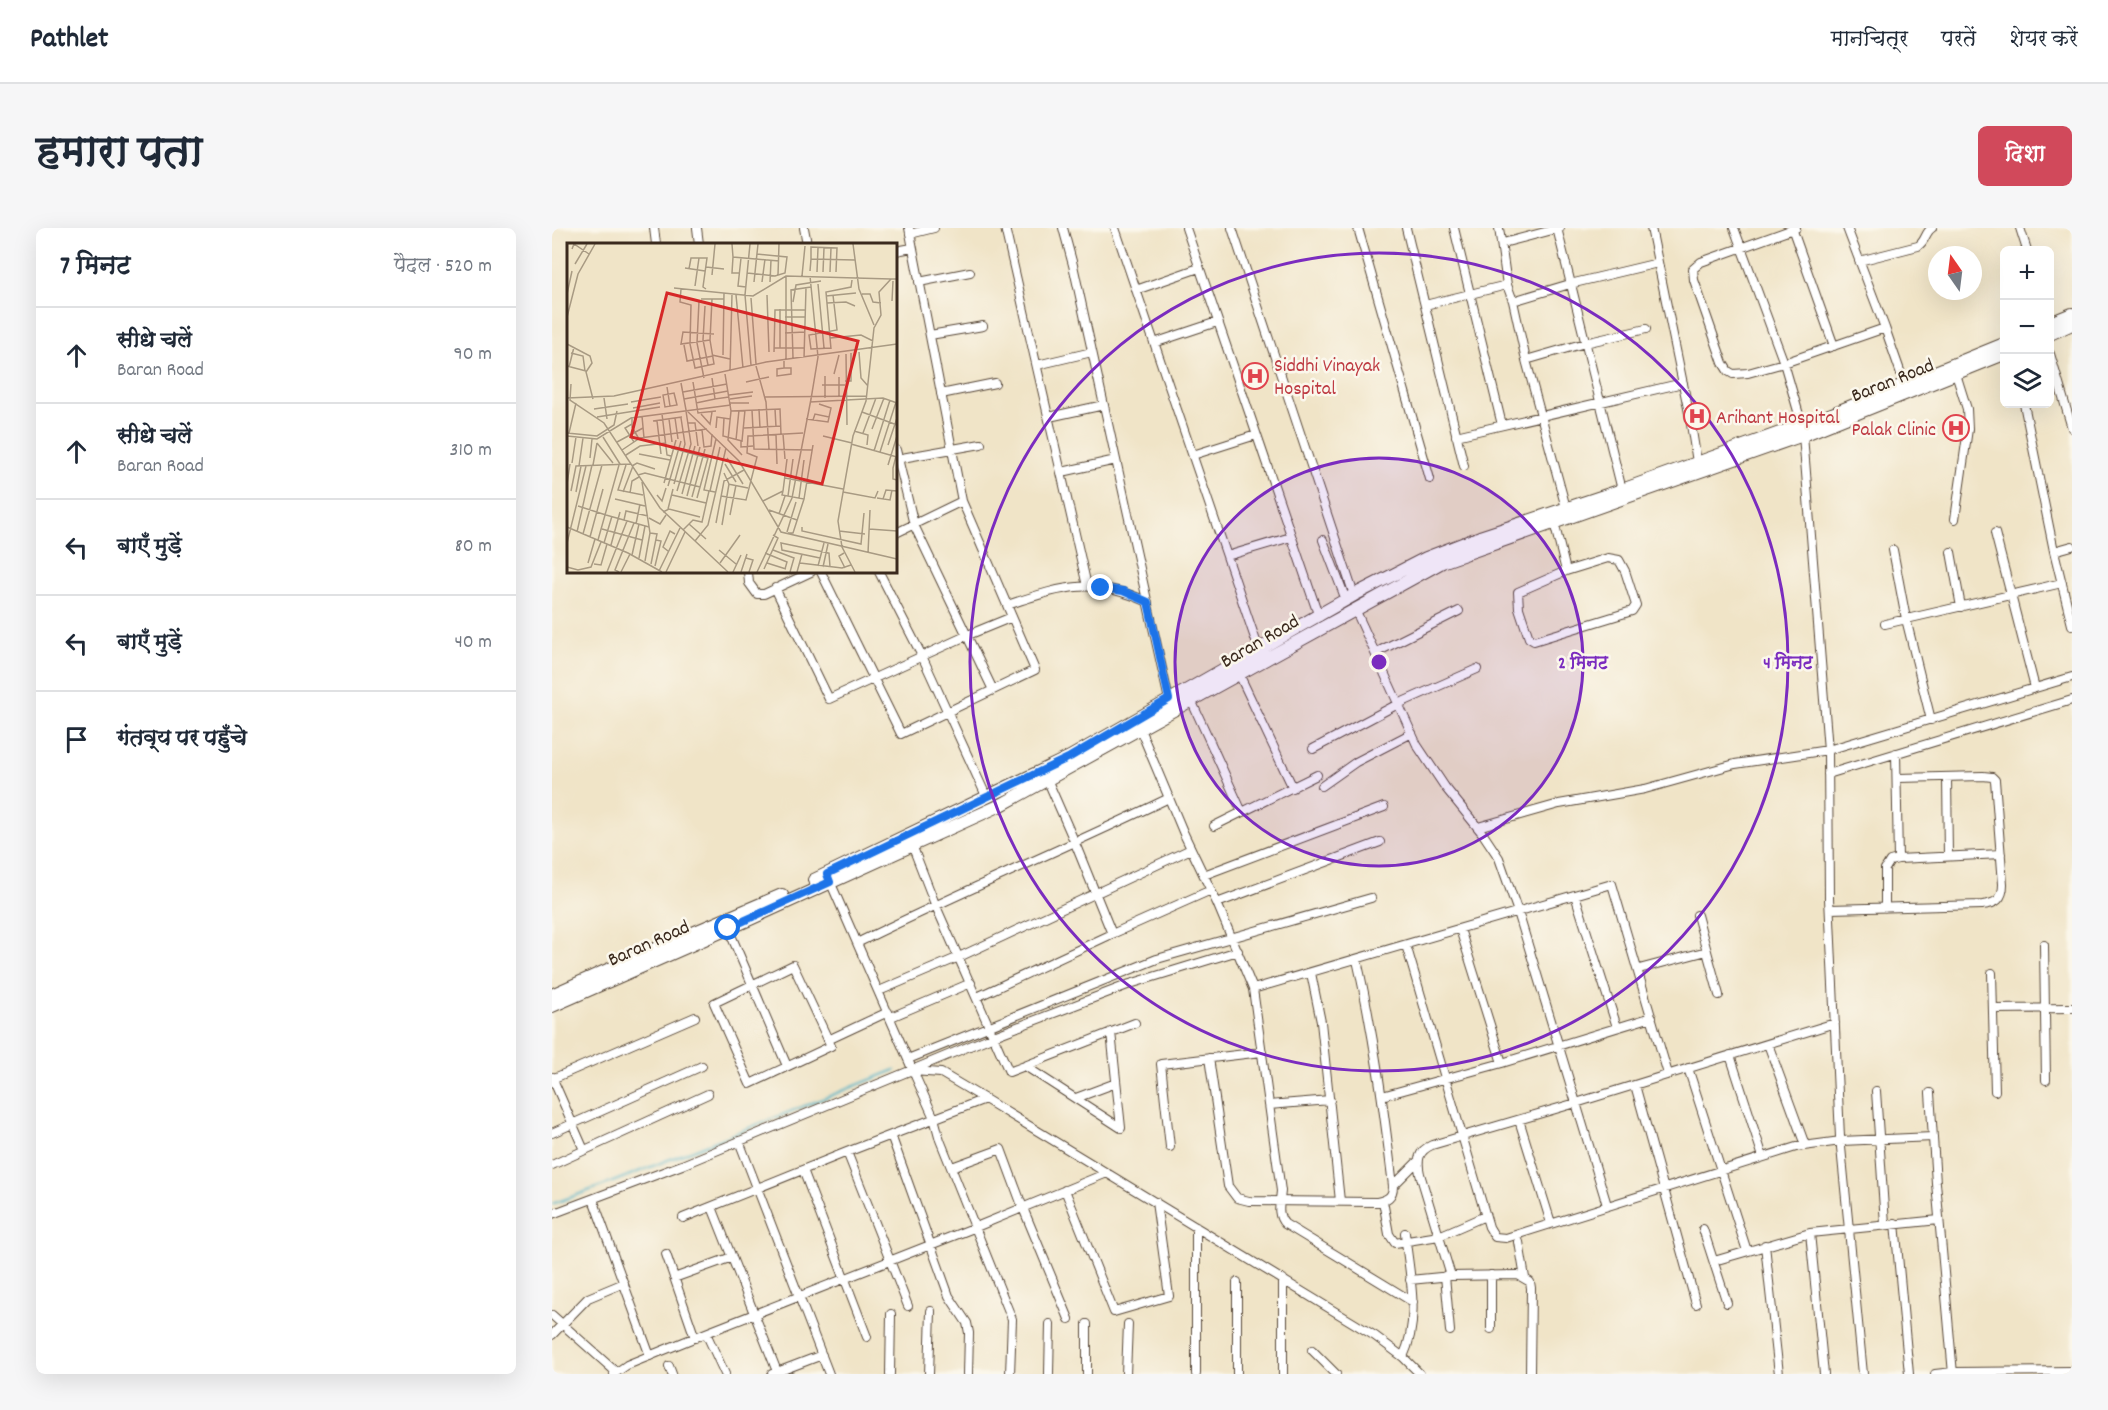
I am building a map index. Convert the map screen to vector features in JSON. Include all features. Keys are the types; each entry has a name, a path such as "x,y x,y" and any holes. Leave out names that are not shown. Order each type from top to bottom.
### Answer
{"main road":[{"path":"2054,321 2072,314"},
{"path":"2054,332 2072,324"},
{"name":"Baran Road","path":"552,995 779,897 912,845 1000,804 1239,674 1394,573 1453,547 1697,462 1802,430 2000,346"},
{"name":"Baran Road","path":"552,1006 728,928 1070,757 1169,699 1352,601 1442,562 1956,374 2000,356"}],"street":[{"path":"654,228 656,243"},
{"path":"697,228 699,243"},
{"path":"804,228 807,243"},
{"path":"821,573 901,734 1035,670 962,501 909,231 934,228"},
{"path":"1005,228 1087,586"},
{"path":"1063,228 1169,699"},
{"path":"1115,228 1259,650"},
{"path":"1186,228 1319,617"},
{"path":"1233,228 1352,601"},
{"path":"1358,228 1430,479"},
{"path":"1406,228 1464,465"},
{"path":"1454,228 1502,425"},
{"path":"1499,228 1503,243 1507,285 1566,508"},
{"path":"1503,243 1558,228 1622,489"},
{"path":"1651,228 1697,462"},
{"path":"1734,228 1784,363 1802,430 1828,750 1830,909 1841,1141 1863,1374"},
{"path":"1834,346 1794,228 1701,262 1692,271 1723,363 1728,372 1737,375 1784,363 1834,346 1886,328"},
{"path":"1847,228 1886,328 1905,385"},
{"path":"1859,261 1918,246 1923,243 1932,228"},
{"path":"2020,228 2026,246"},
{"path":"897,251 912,248"},
{"path":"1513,301 1570,284 1658,263"},
{"path":"1136,290 1200,268"},
{"path":"919,282 970,272"},
{"path":"1425,305 1507,285"},
{"path":"1154,343 1217,322"},
{"path":"930,335 983,326"},
{"path":"1526,360 1646,329"},
{"path":"1037,365 1092,352"},
{"path":"2054,370 2072,428"},
{"path":"1955,519 1968,432 1967,409 1956,374"},
{"path":"940,394 995,383"},
{"path":"1456,436 1683,383"},
{"path":"1049,417 1104,405"},
{"path":"2025,408 2072,625"},
{"path":"1193,455 1256,435"},
{"path":"897,456 981,444"},
{"path":"897,460 914,525 993,690"},
{"path":"1062,472 1116,460"},
{"path":"897,533 962,501"},
{"path":"1554,522 1566,571"},
{"path":"1995,533 2034,688"},
{"path":"1227,556 1291,537"},
{"path":"1323,540 1423,755 1499,858 1518,912 1607,1205"},
{"path":"2054,550 2072,546"},
{"path":"1893,550 1906,620 1931,720"},
{"path":"1951,552 1961,607"},
{"path":"1608,558 1619,560 1636,605 1632,611 1534,641 1529,638 1519,608 1518,592 1566,571 1608,558"},
{"path":"748,573 749,583 757,594 764,594 809,573"},
{"path":"880,573 922,656 987,798"},
{"path":"1885,624 2062,583"},
{"path":"1006,605 1064,588 1087,586 1123,591 1148,602"},
{"path":"775,588 829,699 1012,617"},
{"path":"1375,653 1459,611"},
{"path":"1313,749 1398,704 1477,669"},
{"path":"1239,674 1293,788"},
{"path":"1478,827 1559,804 1645,789 1735,764 1828,750 2072,677"},
{"path":"1191,700 1242,813"},
{"path":"1828,774 2072,700"},
{"path":"1140,729 1253,989 1281,1191 1279,1216 1285,1224 1413,1302"},
{"path":"1322,786 1356,762 1412,733"},
{"path":"1896,753 1898,859"},
{"path":"1214,826 1317,775"},
{"path":"1830,909 1982,905 2000,899 2003,890 1995,780 1987,776 1898,778"},
{"path":"1947,777 1948,856"},
{"path":"1047,779 1112,934"},
{"path":"857,943 935,904 1075,843 1170,798"},
{"path":"1204,875 1384,807"},
{"path":"1217,903 1380,842"},
{"path":"912,845 935,904 1009,1072 1135,1023"},
{"path":"879,991 959,957 1191,849"},
{"path":"1886,908 1886,869 1890,861 2001,854"},
{"path":"828,878 934,1118 940,1140 1012,1319 1010,1374"},
{"path":"1253,989 1612,884 1639,969 1668,1074"},
{"path":"977,998 1112,934 1211,891"},
{"path":"1575,895 1617,1027"},
{"path":"908,1059 1157,959 1371,898"},
{"path":"1697,915 1719,994"},
{"path":"728,928 787,1066"},
{"path":"1460,929 1502,1063"},
{"path":"1406,945 1485,1216 1492,1233 1498,1238 1506,1238 1806,1145 1933,1137"},
{"path":"2044,945 2046,1080"},
{"path":"552,1214 913,1071 994,1036 1130,984 1238,951"},
{"path":"1639,969 1707,951"},
{"path":"1209,1058 1228,1186 1234,1196 1241,1200 1383,1201 1390,1196 1393,1186 1370,1017 1357,960"},
{"path":"794,965 828,1040 831,1046 750,1084 714,1003 794,965"},
{"path":"1311,972 1321,1022 1340,1201"},
{"path":"1992,973 1995,1091"},
{"path":"828,1040 970,983"},
{"path":"1993,1009 2072,1008"},
{"path":"584,1150 552,1078 695,1017"},
{"path":"1382,1096 1444,1080 1652,1017"},
{"path":"1450,1331 1448,1276 1418,1161 1420,1154 1426,1148 1835,1023"},
{"path":"1025,1066 1121,1128 1111,1032"},
{"path":"1768,1044 1806,1145"},
{"path":"1170,1147 1161,1064 1262,1052"},
{"path":"1730,1055 1763,1157"},
{"path":"552,1133 702,1066"},
{"path":"1688,1068 1747,1251"},
{"path":"913,1071 941,1074 985,1099 1375,1336 1403,1357 1420,1374"},
{"path":"1076,1098 1116,1083"},
{"path":"1635,1085 1696,1304"},
{"path":"1876,1091 1908,1374"},
{"path":"552,1165 708,1094"},
{"path":"1930,1094 1953,1373"},
{"path":"683,1218 985,1099"},
{"path":"1269,1105 1330,1100"},
{"path":"1519,1120 1551,1223"},
{"path":"891,1135 950,1296 967,1323 969,1333 968,1374"},
{"path":"739,1141 830,1374"},
{"path":"952,1167 1001,1149 1069,1319"},
{"path":"847,1152 908,1306"},
{"path":"1393,1186 1418,1161"},
{"path":"803,1170 867,1337"},
{"path":"552,1315 615,1373 706,1333 1107,1173"},
{"path":"1065,1190 1114,1312 1169,1296 1156,1202"},
{"path":"593,1199 650,1356"},
{"path":"1383,1201 1389,1234 1395,1243 1405,1238 1438,1236 1485,1216"},
{"path":"712,1207 776,1373 822,1355"},
{"path":"1714,1261 1809,1233 1939,1220"},
{"path":"1196,1227 1196,1374"},
{"path":"1703,1229 1727,1302"},
{"path":"1809,1233 1824,1374"},
{"path":"1403,1357 1411,1336 1413,1302 1405,1238"},
{"path":"1519,1242 1525,1278"},
{"path":"1765,1245 1779,1374"},
{"path":"666,1254 694,1338"},
{"path":"675,1278 732,1257"},
{"path":"1410,1280 1491,1275 1518,1275 1525,1278 1530,1282 1532,1288 1530,1374"},
{"path":"1491,1275 1491,1329"},
{"path":"1283,1279 1283,1374"},
{"path":"1237,1282 1237,1374"},
{"path":"552,1335 588,1298 624,1283"},
{"path":"929,1374 931,1311"},
{"path":"890,1374 891,1314"},
{"path":"1049,1374 1050,1324"},
{"path":"1087,1324 1087,1374"},
{"path":"1126,1374 1128,1324"},
{"path":"706,1333 725,1374"},
{"path":"1312,1350 1336,1374"},
{"path":"1935,1374 2072,1371"}],"waterway":[{"path":"552,1204 895,1070"}],"place":[{"name":"Siddhi Vinayak Hospital","path":"1255,376"},
{"name":"Arihant Hospital","path":"1697,416"},
{"name":"Palak Clinic","path":"1956,428"}],"route":[{"path":"728,928 830,882 827,874 1070,757 1169,699 1148,602 1123,591 1101,588"}]}
